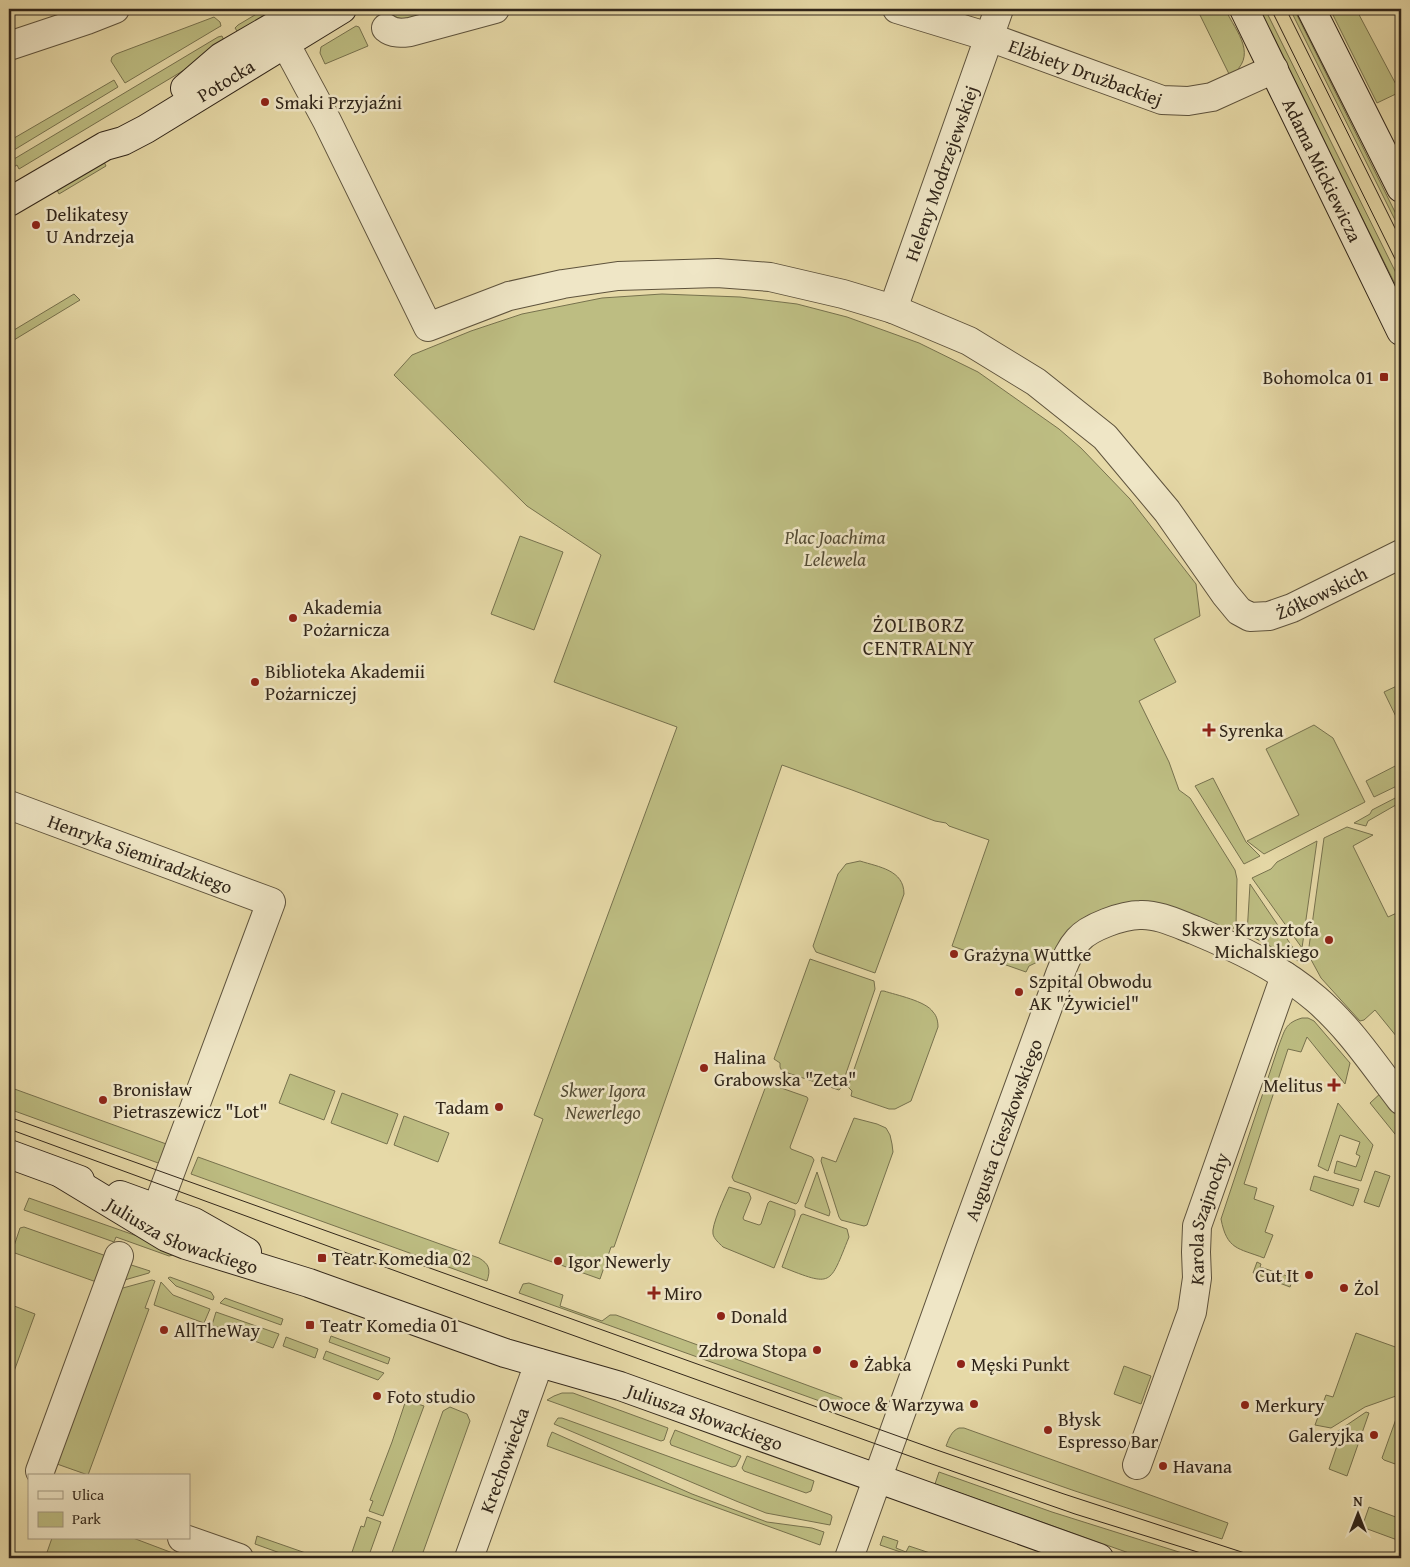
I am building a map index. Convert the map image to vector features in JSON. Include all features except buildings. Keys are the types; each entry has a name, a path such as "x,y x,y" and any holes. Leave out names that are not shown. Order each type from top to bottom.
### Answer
{"street":[{"path":"9,46 115,9"},
{"name":"Potocka","path":"9,202 105,146 146,129 291,20 342,9"},
{"path":"386,28 398,33 410,32 495,9"},
{"name":"Elżbiety Drużbackiej","path":"897,9 988,37 1162,100 1188,101 1212,97 1274,69"},
{"name":"Heleny Modrzejewskiej","path":"893,309 999,9"},
{"name":"Adama Mickiewicza","path":"1244,9 1401,331"},
{"path":"1311,9 1401,188"},
{"path":"291,20 327,122 428,327 509,296 563,284 618,276 717,273 770,277 843,294 893,309"},
{"name":"Żółkowskich","path":"893,309 969,340 1036,382 1105,437 1168,511 1218,584 1240,611 1250,617 1269,616 1313,598 1401,554"},
{"name":"Henryka Siemiradzkiego","path":"9,805 271,902 157,1208"},
{"name":"Augusta Cieszkowskiego","path":"850,1558 960,1245 1060,974 1071,950 1079,939 1092,930 1114,920 1140,915 1163,918 1238,949 1284,976 1316,998 1342,1024 1401,1100"},
{"name":"Karola Szajnochy","path":"1137,1465 1192,1312 1198,1278 1197,1226 1284,976"},
{"name":"Juliusza Słowackiego","path":"9,1154 194,1222 309,1284"},
{"name":"Juliusza Słowackiego","path":"62,1174 166,1237 186,1245 309,1284 469,1341 620,1386 1099,1558"},
{"path":"41,1471 119,1256"},
{"name":"Krechowiecka","path":"469,1558 539,1363"},
{"path":"188,1540 239,1558"}],"green space":[{"path":"265,9 275,9 273,15 241,37 235,28"},
{"path":"385,9 435,9 403,19 395,17"},
{"path":"1197,9 1225,9 1240,35 1244,52 1243,60 1239,68 1230,76"},
{"path":"1258,9 1265,9 1401,283 1401,296"},
{"path":"1290,9 1294,9 1401,224 1401,232"},
{"path":"1330,9 1356,9 1400,92 1377,103"},
{"path":"214,17 220,22 221,26 125,83 111,61 112,57 116,54"},
{"path":"356,26 359,27 368,46 325,64 320,53 321,47"},
{"path":"222,36 226,45 19,169 17,165 12,168 9,162"},
{"path":"114,80 118,87 9,153 9,141"},
{"path":"104,162 106,166 59,194 57,190"},
{"path":"74,294 80,300 9,343 9,333"},
{"name":"Plac Joachima Lelewela","path":"662,294 740,297 797,304 847,317 919,343 978,372 1059,429 1081,448 1130,499 1196,584 1200,616 1154,639 1176,682 1139,701 1169,762 1179,790 1190,798 1235,870 1237,879 1236,926 1230,931 1170,910 1065,936 1050,956 1029,966 1026,972 952,946 989,840 782,765 614,1247 611,1247 600,1279 499,1243 543,1119 534,1115 677,727 554,682 601,555 527,506 394,375 412,355 471,331 522,314 602,298"},
{"path":"520,536 563,552 534,630 491,614"},
{"path":"1401,684 1401,727 1384,692"},
{"path":"1314,725 1333,738 1365,802 1264,854 1247,841 1299,815 1266,749"},
{"path":"1401,763 1401,784 1374,797 1366,781"},
{"path":"1213,778 1246,842 1260,856 1244,864 1195,786"},
{"path":"1401,795 1401,802 1368,821 1366,826 1354,823 1370,814 1372,810"},
{"name":"Skwer Krzysztofa Michalskiego","path":"1347,827 1373,835 1353,846 1388,917 1401,911 1401,1042 1375,1010 1364,1020 1360,1021 1321,978 1308,954 1324,838"},
{"path":"1317,841 1302,948 1252,878 1271,869 1277,862"},
{"path":"860,861 889,871 900,880 903,886 904,894 875,973 816,952 813,946 838,874 846,864"},
{"path":"1250,884 1304,964 1247,934"},
{"path":"810,959 874,981 875,989 839,1090 782,1071 780,1063 774,1059"},
{"path":"881,991 924,1005 934,1014 938,1023 911,1101 895,1109 889,1109 851,1096 852,1091 848,1087"},
{"path":"1302,1018 1314,1021 1350,1063 1345,1084 1307,1037 1301,1052 1288,1049 1244,1184 1257,1188 1254,1199 1274,1206 1265,1232 1273,1235 1264,1258 1241,1249 1230,1242 1221,1219 1283,1035 1286,1028 1292,1022"},
{"path":"290,1074 335,1091 324,1120 279,1103"},
{"path":"767,1083 808,1099 790,1147 812,1157 814,1160 796,1204 734,1181 732,1177"},
{"path":"9,1087 169,1145 161,1164 9,1109"},
{"path":"1382,1092 1401,1117 1401,1138 1399,1139 1370,1103"},
{"path":"342,1093 398,1114 387,1144 331,1123"},
{"path":"1338,1103 1373,1145 1361,1181 1334,1173 1337,1161 1356,1167 1360,1156 1356,1154 1360,1142 1340,1135 1328,1171 1318,1166"},
{"path":"404,1116 449,1133 438,1162 394,1145"},
{"path":"854,1118 886,1128 890,1135 893,1152 867,1225 864,1226 841,1220 839,1217 821,1161 822,1157 836,1162"},
{"path":"198,1157 479,1258 488,1267 487,1281 191,1174"},
{"path":"1375,1171 1390,1176 1379,1207 1364,1202"},
{"path":"817,1172 830,1212 829,1216 805,1207"},
{"path":"1314,1176 1359,1189 1353,1206 1310,1190"},
{"path":"729,1187 749,1193 751,1198 743,1218 744,1220 761,1224 770,1201 795,1210 795,1215 774,1268 723,1247 714,1238 714,1225"},
{"path":"29,1198 174,1249 173,1255 169,1256 116,1237 114,1242 24,1210"},
{"path":"803,1214 847,1229 849,1237 837,1265 827,1278 811,1278 782,1267"},
{"path":"24,1227 112,1258 102,1284 12,1252 20,1228"},
{"path":"122,1262 150,1271 149,1273 114,1283"},
{"path":"1257,1262 1261,1264 1260,1267 1293,1278 1290,1287 1253,1273"},
{"path":"170,1277 211,1292 214,1297 213,1300 176,1286 168,1278"},
{"path":"152,1280 155,1281 145,1308 149,1309 88,1474 85,1474 57,1464 112,1291"},
{"path":"161,1282 173,1295 210,1309 204,1323 154,1305"},
{"path":"529,1283 563,1295 560,1306 602,1321 610,1315 616,1315 842,1398 842,1409 519,1293 523,1284"},
{"path":"225,1298 283,1319 281,1325 220,1303"},
{"path":"9,1304 35,1314 9,1385"},
{"path":"216,1312 279,1334 273,1348 212,1325"},
{"path":"1356,1333 1401,1349 1401,1391 1396,1396 1365,1407 1331,1428 1315,1425 1326,1395 1333,1397"},
{"path":"331,1336 390,1358 388,1364 329,1342"},
{"path":"286,1337 318,1349 315,1358 283,1346"},
{"path":"326,1351 384,1373 378,1380 323,1359"},
{"path":"1124,1366 1151,1376 1141,1404 1114,1394"},
{"path":"562,1393 573,1393 668,1428 664,1440 661,1441 547,1400"},
{"path":"406,1400 424,1406 383,1516 369,1511 373,1501 370,1500"},
{"path":"1401,1405 1401,1456 1398,1465 1382,1458"},
{"path":"450,1407 467,1414 470,1421 421,1558 390,1558 443,1411"},
{"path":"1366,1412 1369,1413 1347,1476 1329,1469 1339,1440 1331,1437 1332,1435"},
{"path":"558,1418 831,1515 830,1525 766,1513 554,1424"},
{"path":"959,1428 964,1428 1228,1523 1222,1539 946,1446 952,1433"},
{"path":"675,1430 741,1456 736,1466 732,1467 671,1445 670,1442"},
{"path":"552,1432 692,1494 767,1522 812,1528 824,1532 820,1545 547,1446"},
{"path":"747,1456 814,1481 811,1491 806,1493 744,1471 742,1468"},
{"path":"939,1472 1052,1512 1198,1558 1143,1558 935,1484"},
{"path":"1369,1507 1401,1519 1400,1541 1362,1527"},
{"path":"367,1517 381,1522 368,1558 350,1558 361,1526 364,1527"},
{"path":"257,1536 320,1558 294,1558 255,1544"},
{"path":"883,1536 898,1541 896,1548 906,1552 909,1546 945,1558 918,1558 880,1545"},
{"path":"51,1540 138,1540 186,1558 45,1558"}],"tram line":[{"path":"1271,9 1401,271"},
{"path":"1286,9 1401,240"},
{"path":"9,1117 934,1449 1260,1558"},
{"path":"9,1129 483,1303 929,1463 1075,1514 1217,1558"}],"place":[{"name":"Smaki Przyjaźni","path":"265,102"},
{"name":"Delikatesy U Andrzeja","path":"36,225"},
{"name":"Bohomolca 01","path":"1384,377"},
{"name":"Akademia Pożarnicza","path":"293,618"},
{"name":"Biblioteka Akademii Pożarniczej","path":"255,682"},
{"name":"Syrenka","path":"1209,730"},
{"name":"Skwer Krzysztofa Michalskiego","path":"1329,940"},
{"name":"Grażyna Wuttke","path":"954,954"},
{"name":"Szpital Obwodu AK \"Żywiciel\"","path":"1019,992"},
{"name":"Halina Grabowska \"Zeta\"","path":"704,1068"},
{"name":"Melitus","path":"1334,1085"},
{"name":"Bronisław Pietraszewicz \"Lot\"","path":"103,1100"},
{"name":"Tadam","path":"499,1107"},
{"name":"Teatr Komedia 02","path":"322,1258"},
{"name":"Igor Newerly","path":"558,1261"},
{"name":"Cut It","path":"1309,1275"},
{"name":"Żol","path":"1344,1288"},
{"name":"Miro","path":"654,1293"},
{"name":"Donald","path":"721,1316"},
{"name":"Teatr Komedia 01","path":"310,1325"},
{"name":"AllTheWay","path":"164,1330"},
{"name":"Zdrowa Stopa","path":"817,1350"},
{"name":"Żabka","path":"854,1364"},
{"name":"Męski Punkt","path":"961,1364"},
{"name":"Foto studio","path":"377,1396"},
{"name":"Owoce & Warzywa","path":"974,1404"},
{"name":"Merkury","path":"1245,1405"},
{"name":"Błysk Espresso Bar","path":"1048,1430"},
{"name":"Galeryjka","path":"1374,1435"},
{"name":"Havana","path":"1163,1466"}],"district":[{"name":"ŻOLIBORZ CENTRALNY","path":"919,636"}],"park label":[{"name":"Skwer Igora Newerlego","path":"603,1101"}]}
